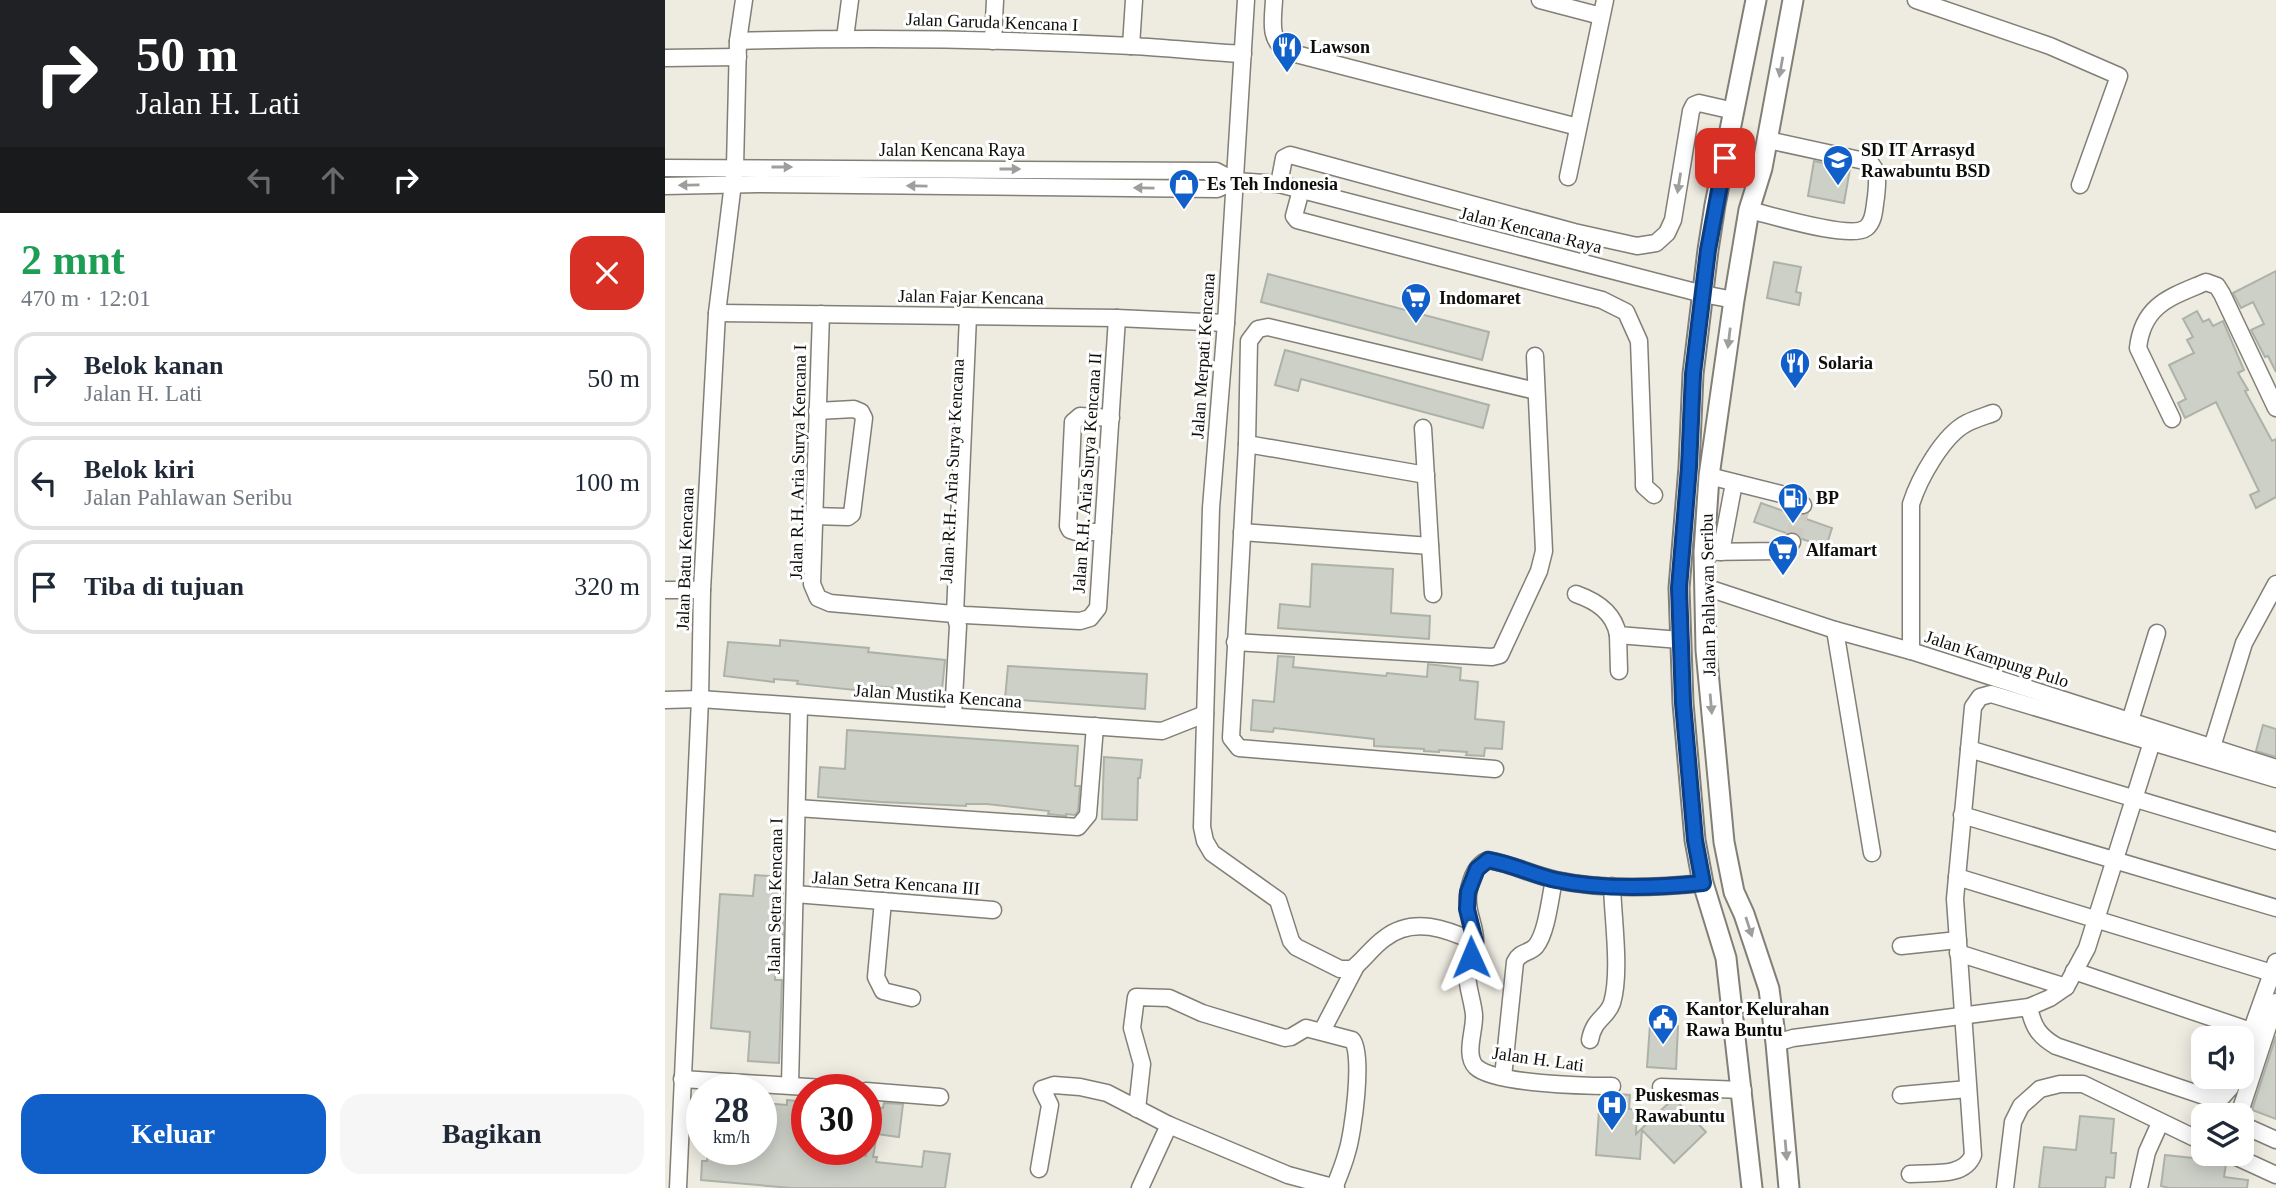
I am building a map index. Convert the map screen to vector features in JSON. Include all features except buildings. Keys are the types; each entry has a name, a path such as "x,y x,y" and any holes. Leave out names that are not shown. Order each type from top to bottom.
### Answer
{"main road":[{"name":"Jalan Pahlawan Seribu","path":"1752,1188 1726,958 1703,883 1695,840 1680,640 1680,576 1693,374 1703,294 1715,205 1756,0"},
{"name":"Jalan Pahlawan Seribu","path":"1789,1188 1769,989 1729,874 1707,663 1705,587 1713,552 1709,476 1734,300 1749,210 1762,169 1793,0"},
{"path":"1692,796 1700,790 1707,790 1719,796"}],"street":[{"name":"Jalan Batu Kencana","path":"678,1188 700,699 702,590 717,313 735,167 738,49 744,0"},
{"path":"845,38 850,0"},
{"path":"993,41 995,0"},
{"path":"1132,46 1134,0"},
{"name":"Jalan Merpati Kencana","path":"1246,0 1226,323 1211,508 1202,827 1205,841 1212,853 1278,900 1291,942 1296,947 1341,969 1347,970 1356,966"},
{"path":"1274,0 1274,40 1288,52 1578,127"},
{"path":"1540,0 1603,8 1568,177"},
{"path":"1916,0 2050,46 2119,76 2080,185"},
{"name":"Jalan Garuda Kencana I","path":"665,58 845,38 1132,46 1243,54"},
{"path":"1279,184 1284,158 1290,155 1574,232 1637,246 1656,243 1667,233 1673,220 1694,105 1699,103 1734,111"},
{"path":"1749,210 1838,231 1859,231 1866,228 1873,217 1878,182 1876,170 1869,162 1767,140"},
{"name":"Jalan Kencana Raya","path":"665,168 1216,171 1235,181 1279,184 1734,300"},
{"name":"Jalan Kencana Raya","path":"665,186 733,184 1217,189 1235,181"},
{"path":"1301,190 1294,216 1297,220 1602,300 1626,312 1639,341 1644,486 1654,495"},
{"path":"1435,225 1444,197"},
{"path":"1567,259 1574,232"},
{"path":"1602,300 1609,270"},
{"path":"2172,419 2138,348 2139,338 2151,312 2160,304 2206,282 2217,286 2222,294 2276,408"},
{"name":"Jalan Fajar Kencana","path":"717,313 1117,318 1226,323"},
{"name":"Jalan R.H. Aria Surya Kencana I","path":"821,314 811,584 818,598 830,603 959,618"},
{"name":"Jalan R.H. Aria Surya Kencana","path":"953,716 973,316"},
{"name":"Jalan R.H. Aria Surya Kencana II","path":"959,618 1080,621 1090,618 1098,608 1117,318"},
{"path":"1495,769 1239,748 1231,738 1247,444 1249,341 1258,329 1268,327 1536,391"},
{"path":"1235,642 1492,657 1500,655 1539,571 1544,551 1535,356"},
{"path":"813,516 848,517 852,514 864,418 861,412 854,409 817,411"},
{"path":"1911,651 1911,504 1914,492 1950,437 1965,424 1993,413"},
{"path":"1103,532 1073,532 1068,526 1073,422 1080,416 1111,418"},
{"path":"1423,428 1433,594"},
{"path":"1247,444 1426,475"},
{"path":"1211,508 1221,503 1223,488 1224,476 1215,463"},
{"path":"1709,476 1793,497 1803,505"},
{"path":"1734,483 1713,552 1782,551 1792,542"},
{"path":"1223,488 1243,489"},
{"path":"1242,531 1430,546"},
{"path":"2212,747 2244,643 2276,584"},
{"name":"Jalan Kampung Pulo","path":"1705,587 2276,768"},
{"path":"665,590 702,590"},
{"path":"1576,594 1595,601 1616,626 1619,671"},
{"path":"1835,630 1872,853"},
{"path":"2130,721 2157,633"},
{"path":"1618,635 1680,640"},
{"path":"1910,1174 1961,1170 1973,1155 1955,900 1973,707 1980,697 1991,694 2276,779"},
{"name":"Jalan Mustika Kencana","path":"665,700 700,699 1162,731 1205,715"},
{"name":"Jalan Setra Kencana I","path":"790,1086 799,707"},
{"path":"797,808 1078,827 1088,816 1095,726"},
{"path":"1776,1043 1793,1038 2029,1007 2050,998 2066,986 2087,947 2152,742"},
{"path":"1969,749 2276,841"},
{"path":"1962,815 2276,908"},
{"name":"Jalan H. Lati","path":"1612,1086 1573,1086 1503,1077 1482,1071 1473,1063 1471,1042 1474,1017 1467,973 1475,942 1467,909 1472,881 1483,862 1496,862 1554,880 1612,886 1703,883"},
{"path":"1957,877 2096,919 2274,967 2253,1026"},
{"path":"1503,1077 1515,962 1519,954 1535,947 1542,935 1554,880"},
{"path":"1590,1040 1592,1027 1609,1010 1613,995 1615,956 1612,886"},
{"name":"Jalan Setra Kencana III","path":"795,894 993,910"},
{"path":"883,901 876,977 883,991 912,998"},
{"path":"1322,1031 1356,966 1385,937 1409,927 1443,928 1475,942"},
{"path":"1901,946 1958,947 2066,986"},
{"path":"2074,971 2236,1026"},
{"path":"1039,1169 1050,1105 1042,1089 1054,1085 1107,1093 1137,1109 1170,1125 1287,1175 1335,1188 1356,1109 1357,1050 1352,1040 1322,1031 1305,1028 1285,1038 1202,1013 1169,998 1136,997 1132,1028 1142,1064 1137,1109"},
{"path":"2243,1103 2276,1002"},
{"path":"2029,1007 2033,1024 2041,1037 2056,1046 2207,1097 2222,1097 2229,1089"},
{"path":"682,1079 790,1086"},
{"path":"2005,1188 2013,1122 2021,1106 2040,1089 2060,1084 2083,1084 2191,1137"},
{"path":"1661,1087 1743,1090"},
{"path":"1901,1095 1968,1088"},
{"path":"882,1092 940,1097"},
{"path":"2140,1188 2147,1152 2160,1123"},
{"path":"1140,1188 1170,1125"},
{"path":"2254,1130 2276,1140"},
{"path":"2254,1165 2276,1175"}],"tunnel":[{"path":"1792,542 1803,505"}],"place":[{"name":"Lawson","path":"1287,74"},
{"name":"SD IT Arrasyd Rawabuntu BSD","path":"1838,187"},
{"name":"Es Teh Indonesia","path":"1184,211"},
{"name":"Indomaret","path":"1416,325"},
{"name":"Solaria","path":"1795,390"},
{"name":"BP","path":"1793,525"},
{"name":"Alfamart","path":"1783,577"},
{"name":"Kantor Kelurahan Rawa Buntu","path":"1663,1046"},
{"name":"Puskesmas Rawabuntu","path":"1612,1132"}],"route":[{"path":"1471,957 1475,942 1467,909 1468,892 1477,869 1488,860 1554,880 1584,885 1703,883 1695,840 1683,703 1679,588 1693,374 1708,250 1725,158"}]}
